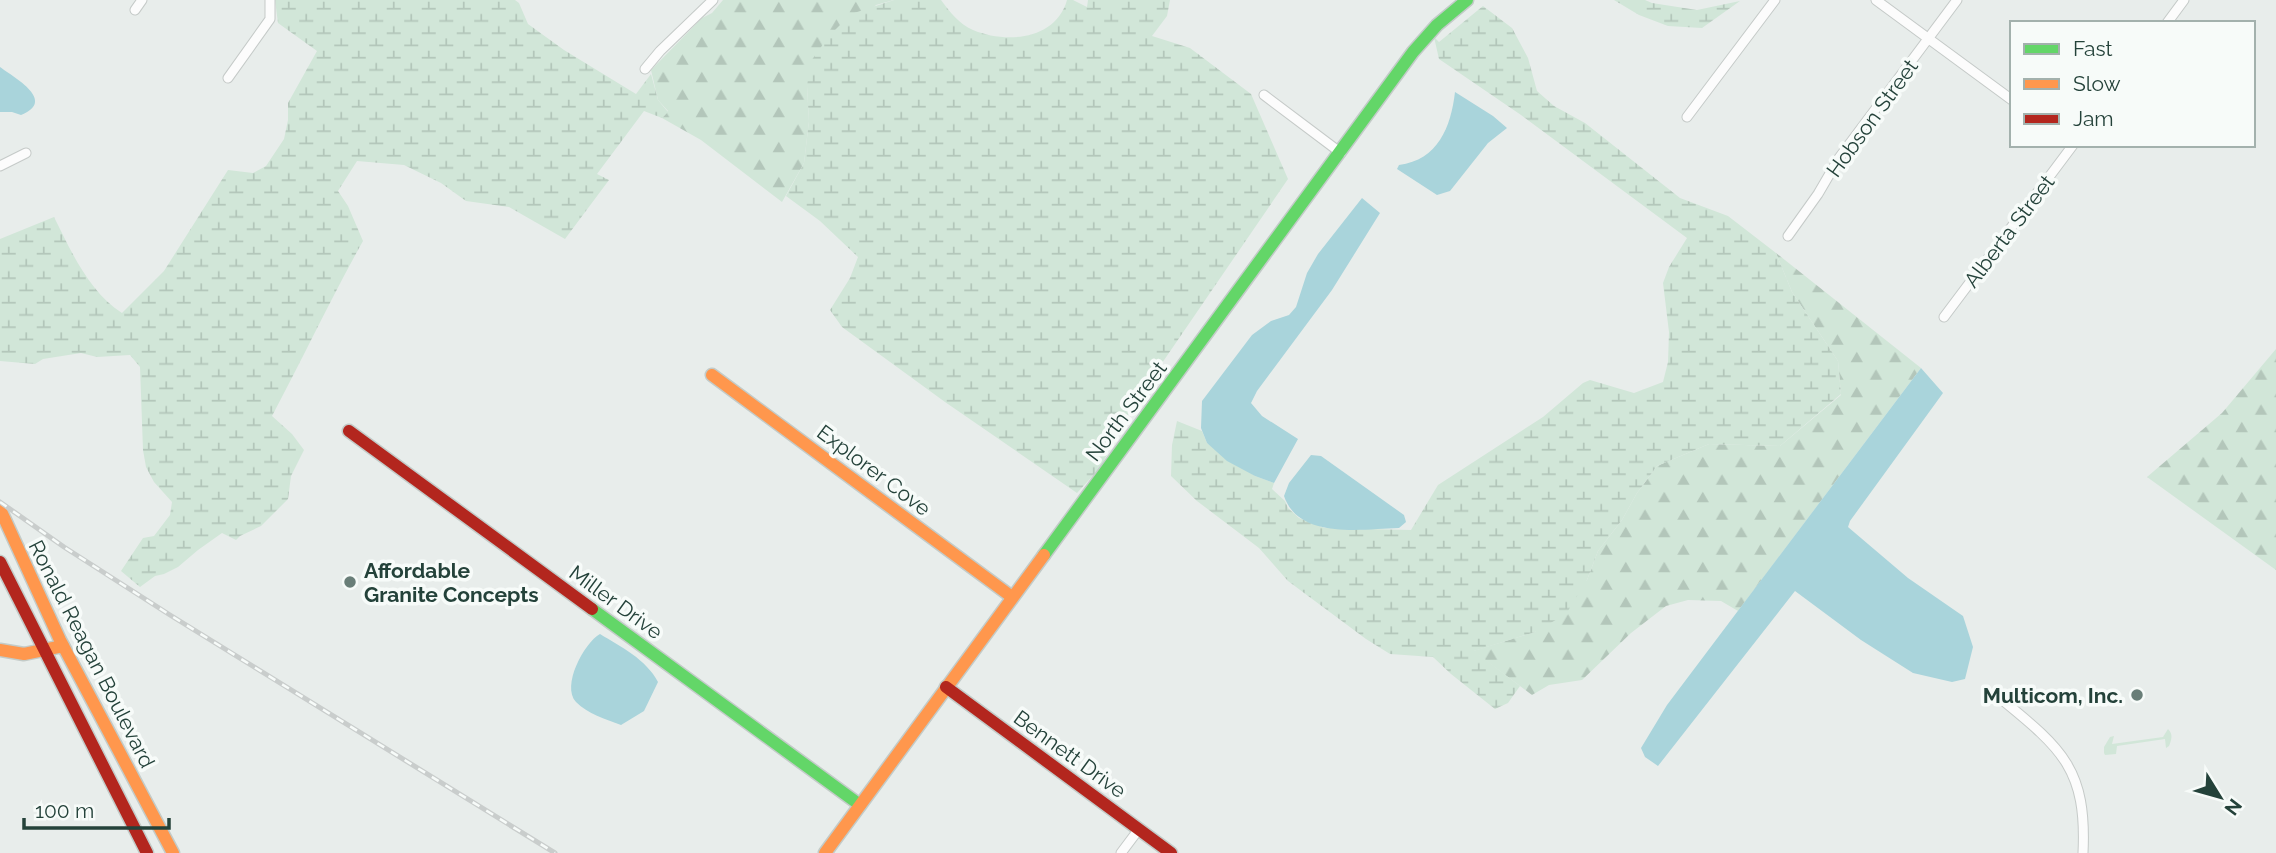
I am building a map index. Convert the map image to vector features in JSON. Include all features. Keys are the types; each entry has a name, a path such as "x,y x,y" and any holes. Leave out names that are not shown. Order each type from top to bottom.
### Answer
{"street":[{"path":"135,10 142,0"},
{"path":"228,78 270,19 270,0"},
{"path":"645,69 713,0"},
{"name":"North Street","path":"825,853 1413,52 1437,25 1467,0"},
{"path":"1687,117 1775,0"},
{"path":"1876,0 2010,99"},
{"name":"Hobson Street","path":"1788,236 1818,194 1839,158 1957,0"},
{"path":"2168,21 2184,0"},
{"path":"1265,95 1341,153"},
{"name":"Alberta Street","path":"1944,317 2072,147"},
{"path":"0,166 26,153"},
{"name":"Explorer Cove","path":"712,375 1012,597"},
{"name":"Miller Drive","path":"349,431 860,805"},
{"name":"Ronald Reagan Boulevard","path":"0,509 13,542 64,646 173,853"},
{"name":"Ronald Reagan Boulevard","path":"0,562 147,853"},
{"path":"0,650 14,656 64,646"},
{"name":"Bennett Drive","path":"946,687 1171,853"},
{"path":"2001,699 2051,741 2066,760 2082,805 2083,853"},
{"path":"1121,853 1139,829"}],"green space":[{"path":"275,0 515,0 528,24 564,50 636,94 651,74 658,100 668,112 662,118 644,111 597,174 609,180 565,239 509,207 466,201 441,183 404,165 357,161 338,191 348,206 363,241 272,416 292,434 304,450 291,476 288,499 261,526 236,540 222,533 178,567 155,576 140,587 121,571 143,538 154,536 170,515 172,502 154,482 146,467 140,367 130,355 97,357 81,353 43,359 35,364 0,361 0,239 54,217 90,282 122,313 164,271 228,170 253,173 266,166 284,139 288,103 317,51 278,23"},
{"path":"723,0 894,0 876,5 807,86 809,121 804,163 782,202 701,140 662,118 668,111 658,100 651,70"},
{"path":"894,0 941,0 955,17 973,30 1000,37 1014,37 1041,31 1052,24 1067,0 1087,7 1088,0 1170,0 1167,16 1152,36 1190,48 1251,94 1288,179 1134,404 1100,468 1077,493 842,327 830,310 850,278 858,257 820,221 786,196 804,163 809,121 807,86 811,61 829,36 851,14"},
{"path":"1614,0 1645,0 1697,10 1740,1 1702,28 1668,26 1639,15"},
{"path":"1483,6 1512,28 1528,58 1537,91 1554,106 1585,123 1680,198 1728,216 1776,253 1792,292 1838,361 1841,394 1780,446 1709,444 1657,466 1598,551 1587,580 1566,614 1535,632 1474,651 1520,686 1508,703 1495,709 1433,657 1390,654 1366,639 1288,581 1259,548 1197,501 1171,476 1172,445 1177,421 1202,431 1207,443 1255,476 1274,483 1272,489 1299,518 1325,528 1411,530 1438,485 1543,417 1583,383 1590,380 1634,393 1663,382 1668,362 1669,332 1663,283 1669,267 1687,238 1521,115 1439,59 1434,37 1439,42"},
{"path":"1776,253 1921,368 1738,611 1721,601 1688,600 1666,606 1631,633 1582,680 1549,685 1532,695 1473,651 1535,632 1587,580 1598,551 1657,466 1709,444 1780,446 1841,395 1838,361 1792,292"},
{"path":"2276,349 2276,570 2147,477 2222,413"},
{"path":"2168,729 2171,739 2166,748 2165,739 2117,746 2116,754 2104,753 2104,747 2110,737 2114,736 2112,744 2163,737"}],"water":[{"path":"0,67 23,83 34,97 35,103 31,109 21,115 0,112"},
{"path":"1455,92 1507,128 1488,143 1450,191 1437,195 1397,169 1399,165 1424,156 1440,140 1450,117"},
{"path":"1362,198 1380,213 1332,290 1257,391 1251,403 1262,416 1298,439 1274,483 1227,461 1207,443 1201,428 1202,401 1252,335 1271,321 1289,315 1296,307 1307,273 1318,254"},
{"path":"1921,368 1943,393 1848,527 1908,578 1963,616 1973,647 1965,679 1952,682 1913,673 1861,640 1795,591 1658,766 1645,757 1641,748 1667,705"},
{"path":"1311,455 1321,456 1404,515 1406,522 1399,528 1350,530 1317,526 1303,520 1292,510 1284,496 1289,483"},
{"path":"600,634 640,660 658,682 644,711 621,725 586,710 572,695 571,686 576,665 587,646"}],"railway":[{"path":"0,502 170,615 555,853"}],"traffic: fast":[{"path":"1044,555 1413,52 1437,25 1467,0"},
{"path":"592,609 860,805"}],"traffic: slow":[{"path":"712,375 1012,597"},
{"path":"0,509 60,640 173,853"},
{"path":"825,853 1044,555"},
{"path":"0,650 24,654 63,646"}],"traffic: jam":[{"path":"349,431 592,609"},
{"path":"0,562 147,853"},
{"path":"946,687 1171,853"}],"place":[{"name":"Affordable Granite Concepts","path":"350,582"},
{"name":"Multicom, Inc.","path":"2137,695"}]}
